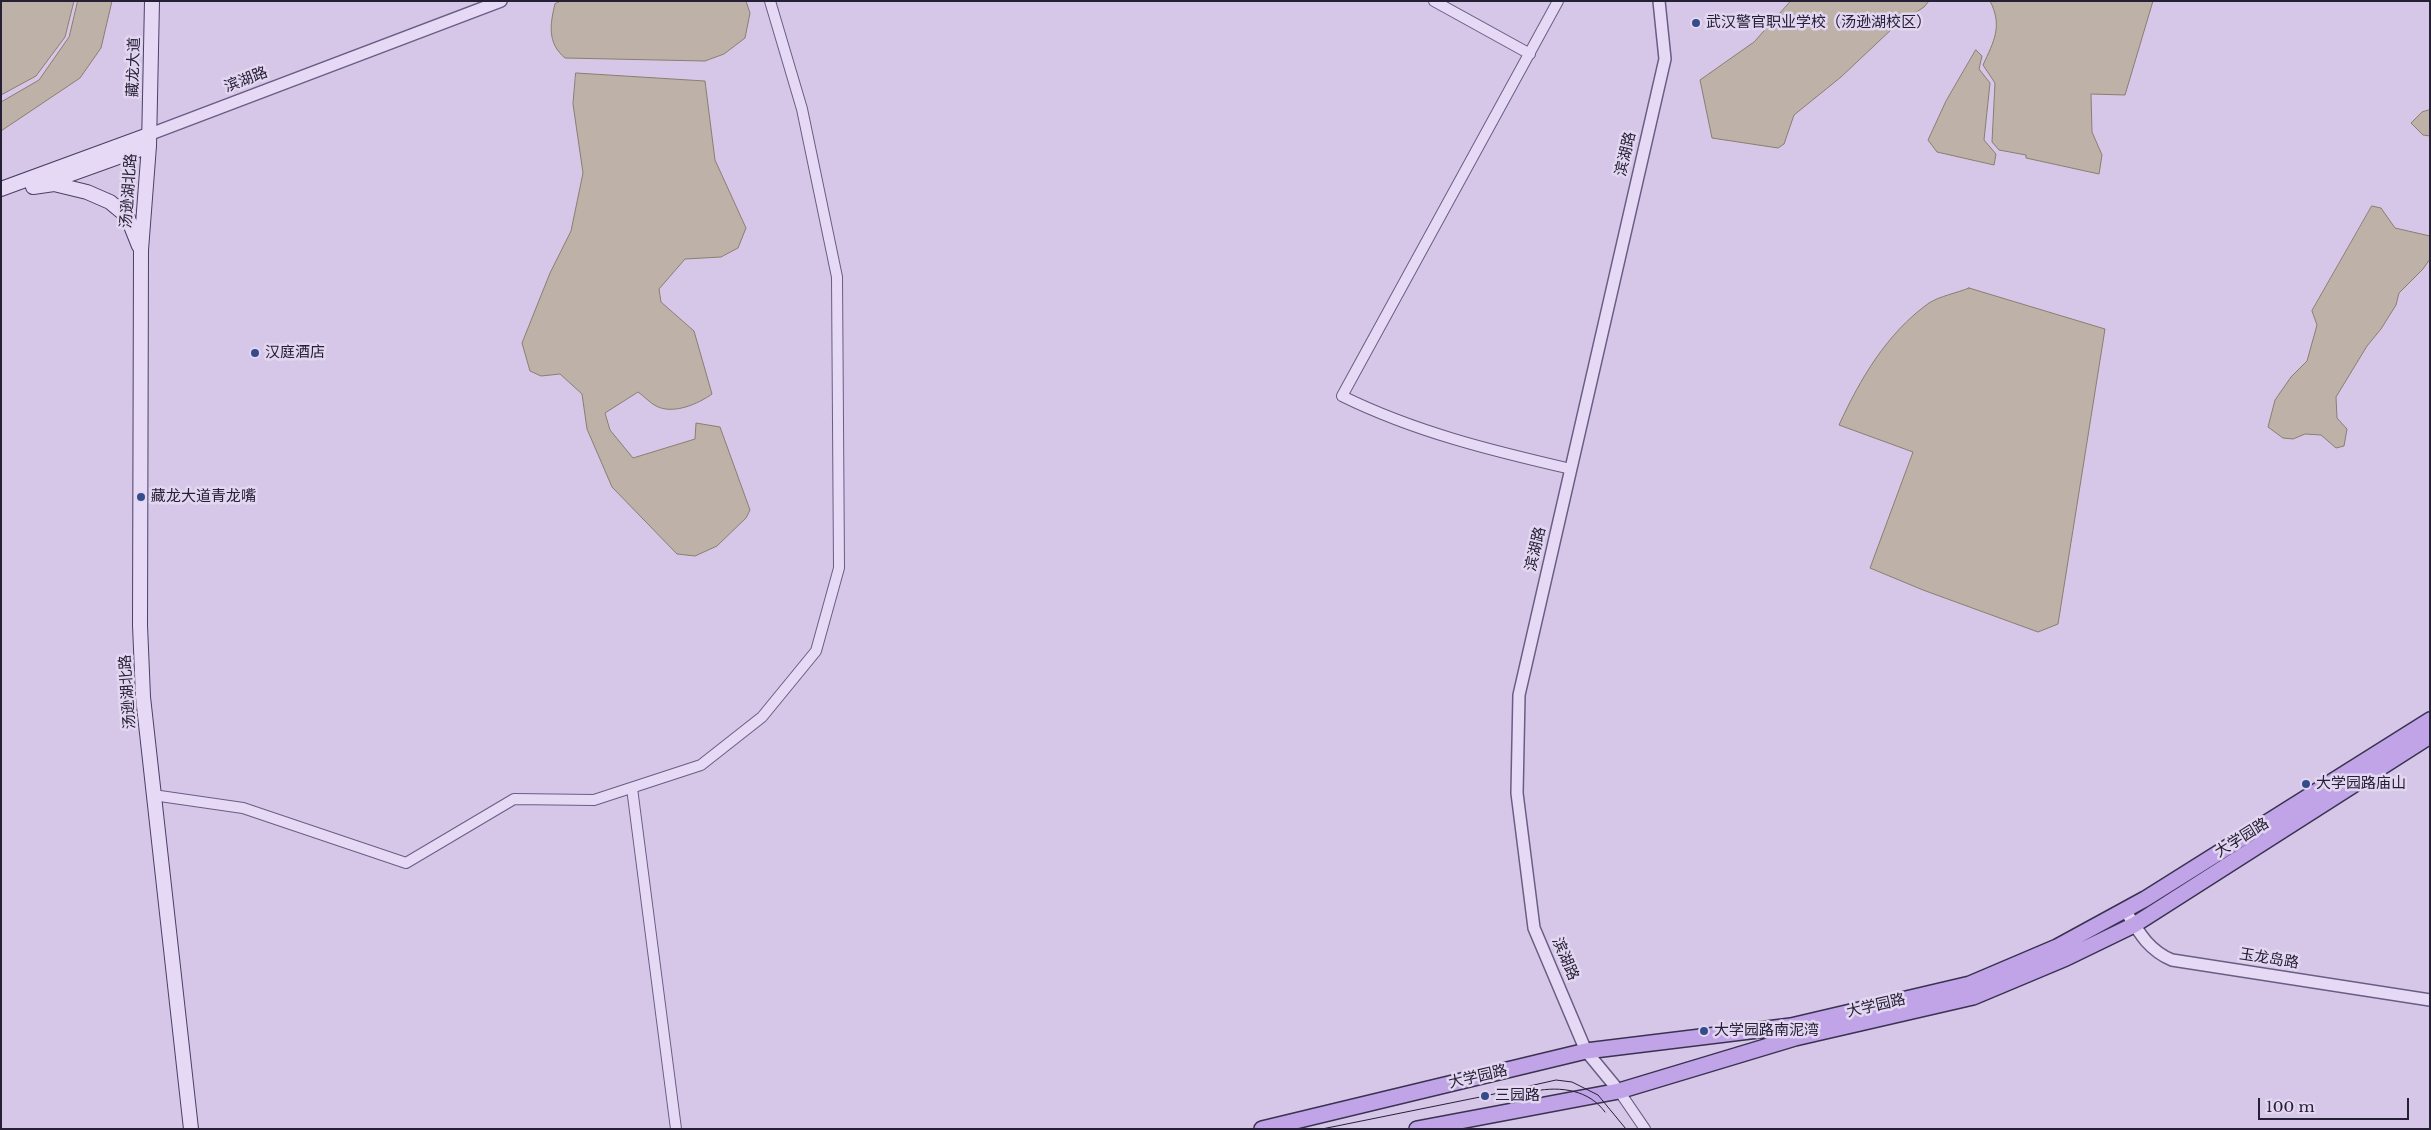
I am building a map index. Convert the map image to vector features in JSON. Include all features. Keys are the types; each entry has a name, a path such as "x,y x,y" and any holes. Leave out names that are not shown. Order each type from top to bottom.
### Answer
{"main road":[{"name":"藏龙大道","path":"149,140 152,1"},
{"name":"滨湖路","path":"1,198 149,140"},
{"name":"滨湖路","path":"1,189 149,140"},
{"name":"汤逊湖北路","path":"149,140 141,250 140,625 143,697 191,1129"},
{"name":"汤逊湖北路","path":"33,187 54,184 87,192 110,202 127,216 141,250"},
{"name":"大学园路","path":"1262,1129 1586,1051 1791,1026 1970,984 2057,947 2125,910 2430,720"},
{"name":"大学园路","path":"1417,1129 1619,1091 1795,1038 1973,997 2066,958 2134,926 2430,736"}],"street":[{"name":"滨湖路","path":"149,140 501,1"},
{"path":"153,795 243,808 406,863 514,799 594,800 701,765 762,717 816,651 839,568 838,276 802,109 770,1"},
{"path":"1434,1 1530,54"},
{"path":"1558,1 1342,396 1380,415 1476,447 1571,469"},
{"name":"滨湖路","path":"1619,1091 1586,1051 1534,928 1517,793 1519,695 1665,59 1659,1"},
{"path":"632,788 676,1129"},
{"name":"玉龙岛路","path":"2125,910 2145,941 2158,954 2172,960 2430,1000"},
{"path":"1619,1091 1646,1129"}],"shaded area":[{"path":"1,1 74,1 65,37 36,76 1,95"},
{"path":"78,1 112,1 101,48 80,78 1,131 1,102 39,80 69,37"},
{"path":"561,1 746,1 750,13 745,38 724,54 705,61 565,58 555,46 551,33 555,4"},
{"path":"1791,1 1929,1 1924,7 1894,27 1841,77 1794,115 1784,144 1778,148 1712,138 1700,80 1754,42"},
{"path":"1990,1 2153,1 2125,95 2091,94 2092,132 2102,155 2099,174 1999,150 1992,142 1995,83 1983,65 1996,33 1996,18"},
{"path":"1976,50 1982,56 1979,69 1990,83 1984,140 1996,154 1994,165 1937,152 1928,140 1946,101"},
{"path":"576,73 705,81 715,160 746,228 738,248 721,257 685,259 659,289 661,302 694,331 712,394 693,405 670,409 656,406 638,392 605,413 610,430 633,458 695,439 696,423 720,427 750,510 746,518 717,546 695,556 677,554 612,487 587,429 582,394 560,374 541,376 530,371 522,343 550,273 571,231 583,173 573,104"},
{"path":"2430,110 2430,136 2423,135 2411,123 2422,112"},
{"path":"2372,206 2381,208 2395,228 2430,236 2430,259 2423,269 2399,293 2396,305 2381,329 2367,346 2336,397 2337,418 2347,429 2344,446 2336,448 2321,435 2305,434 2293,439 2283,438 2268,427 2275,400 2291,377 2307,361 2317,325 2312,311"},
{"path":"1969,288 2105,329 2058,624 2038,632 1923,590 1870,568 1913,452 1839,425 1856,391 1876,358 1900,328 1929,303 1938,298"}],"tram line":[{"path":"1322,1129 1556,1080 1572,1082 1598,1095 1626,1129"},
{"path":"1535,1091 1555,1089 1574,1091 1591,1099 1605,1112"}],"place":[{"name":"武汉警官职业学校（汤逊湖校区）","path":"1696,23"},
{"name":"汉庭酒店","path":"255,353"},
{"name":"藏龙大道青龙嘴","path":"141,497"},
{"name":"大学园路庙山","path":"2306,784"},
{"name":"大学园路南泥湾","path":"1704,1031"},
{"name":"三园路","path":"1485,1096"}]}
